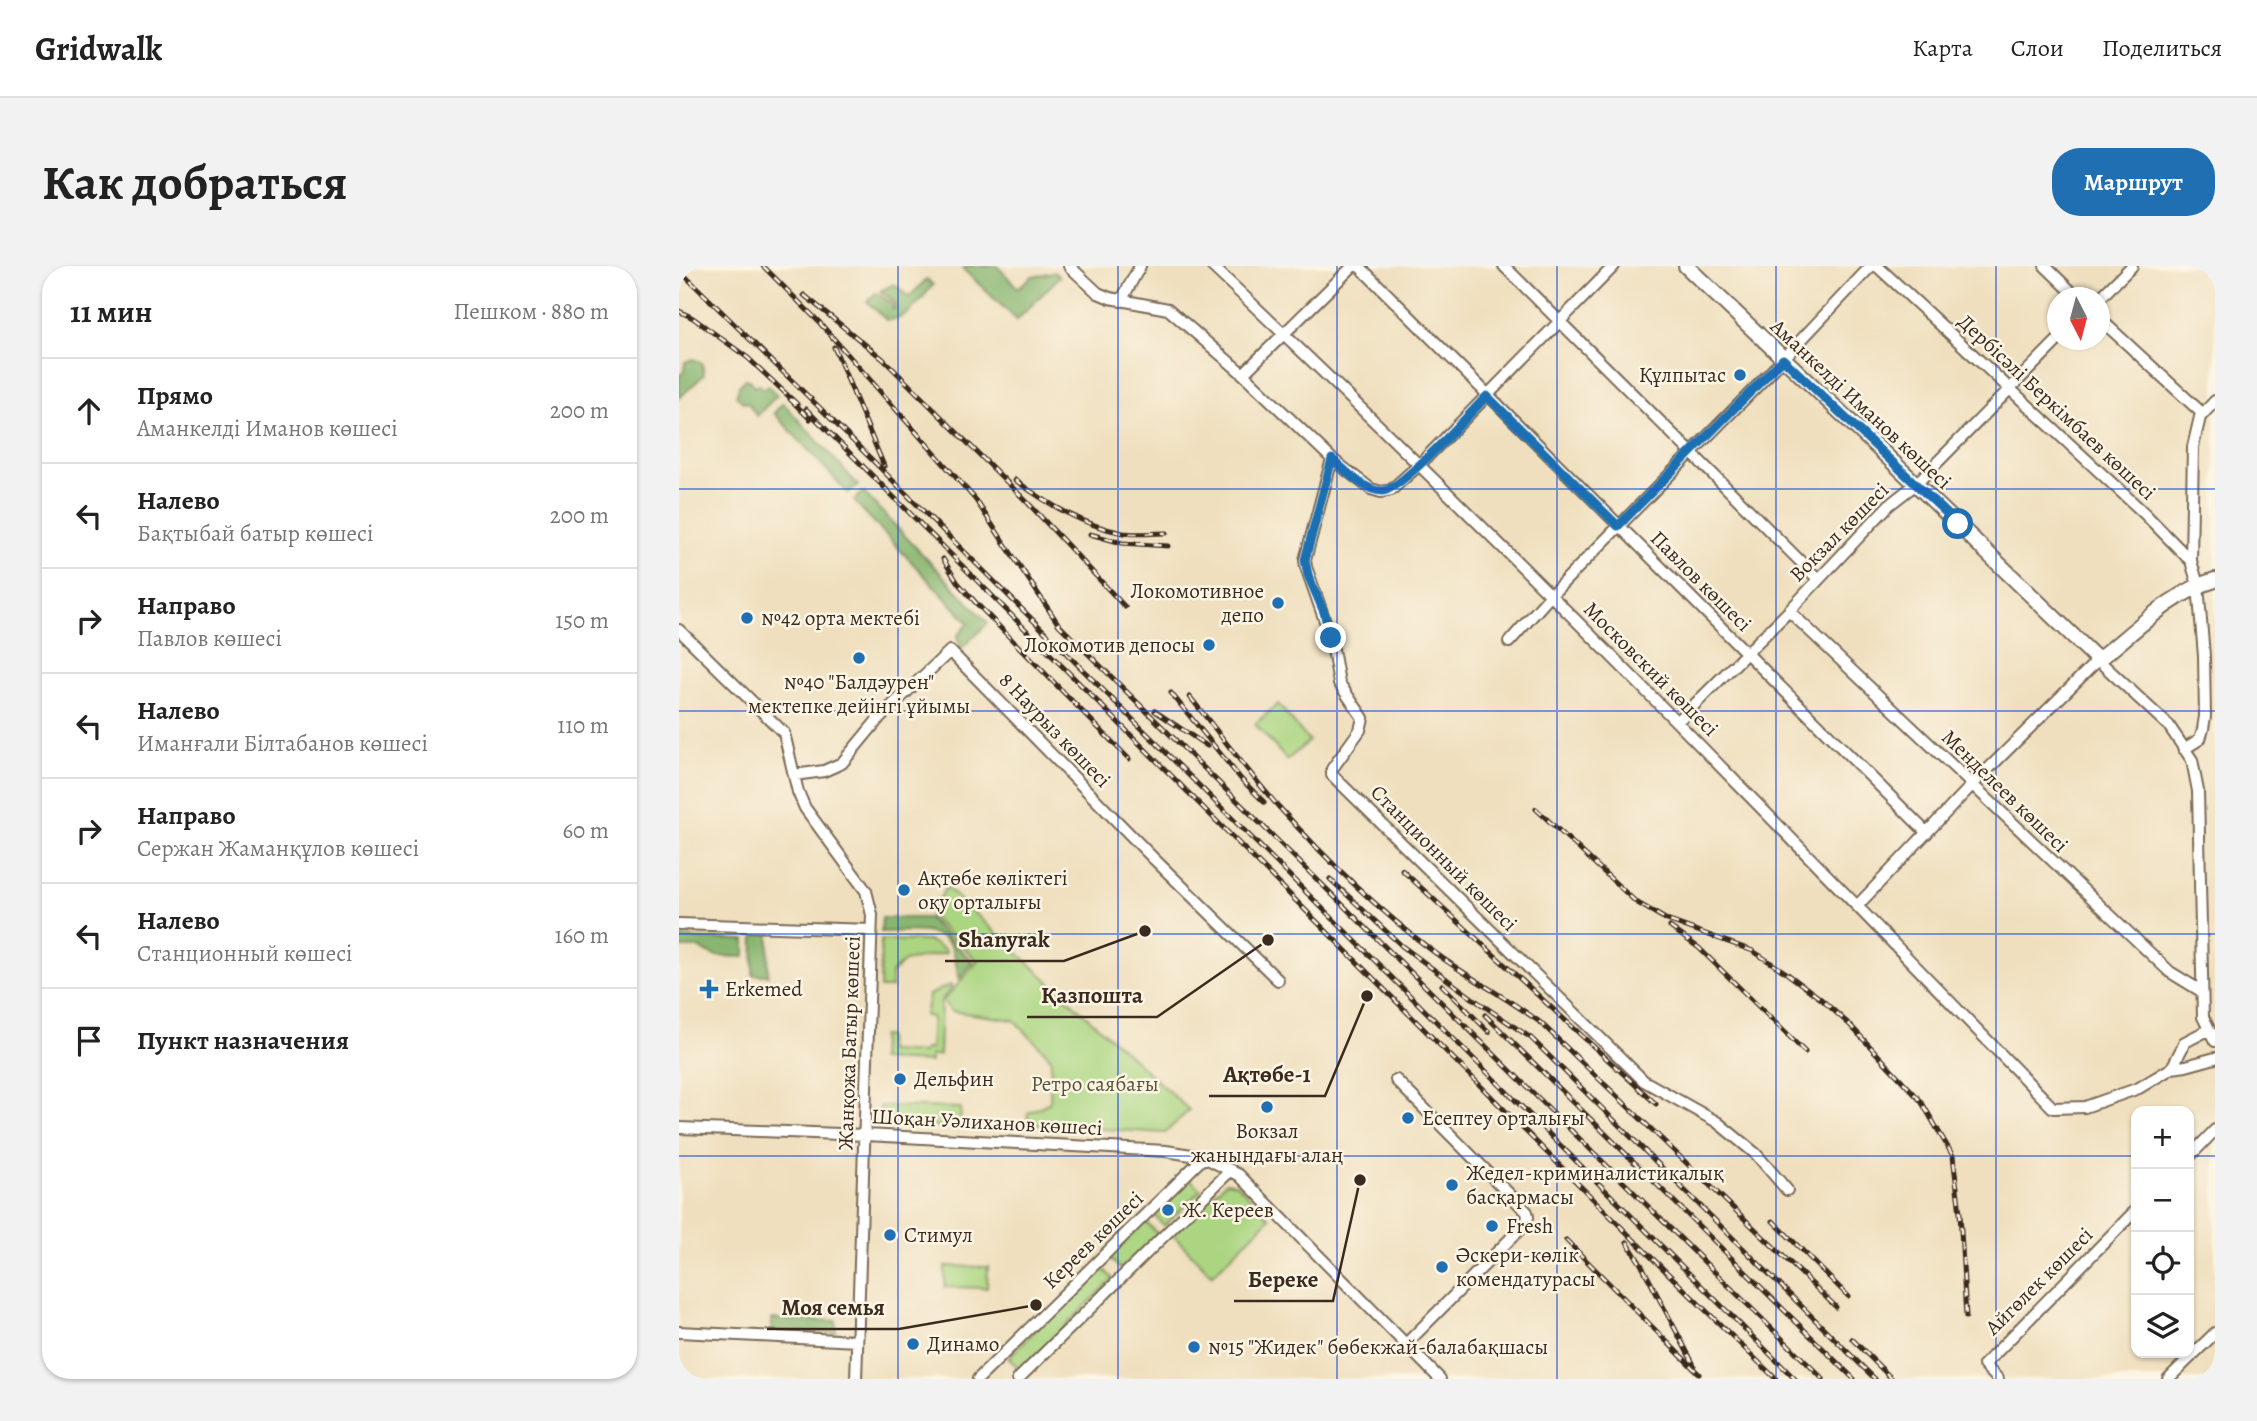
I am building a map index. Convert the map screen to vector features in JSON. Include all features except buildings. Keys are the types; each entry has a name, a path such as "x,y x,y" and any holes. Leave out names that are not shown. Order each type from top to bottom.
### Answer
{"main road":[{"name":"Аманкелді Иманов көшесі","path":"1686,266 2098,660"},
{"path":"2098,660 2177,597 2198,585 2215,580"}],"street":[{"path":"1069,266 1098,293 1121,301 1168,309 1243,374 1332,459 1371,489 1381,492 1391,490 1419,465 1614,266"},
{"path":"1121,301 1140,266"},
{"name":"Московский көшесі","path":"1212,266 1551,595 2053,1108 2085,1107 2139,1088 2172,1068"},
{"path":"1243,374 1353,266"},
{"name":"Павлов көшесі","path":"1359,266 1927,833"},
{"path":"1504,266 1818,579"},
{"path":"1509,642 1551,595 1871,266"},
{"name":"Дербісәлі Беркімбаев көшесі","path":"1877,266 2144,513 2191,561 2198,585 2204,656 2204,716 2200,739 2185,748"},
{"path":"2045,266 2067,287"},
{"path":"2110,288 2132,266"},
{"path":"2110,328 2203,414"},
{"name":"Вокзал көшесі","path":"1677,722 1789,611 1889,505 1916,484 2048,350"},
{"path":"2191,561 2193,447 2200,417 2215,401"},
{"name":"Станционный көшесі","path":"1332,459 1305,560 1331,638 1339,683 1363,718 1360,730 1332,769 1332,775 1644,1080 1717,1122 1756,1154 1787,1189"},
{"name":"Менделеев көшесі","path":"1789,611 2170,972 2201,991"},
{"name":"Жанқожа Батыр көшесі","path":"679,630 784,733 805,808 869,896 872,915 856,1379"},
{"name":"8 Наурыз көшесі","path":"794,775 824,771 842,763 880,717 950,651 1153,858 1278,980"},
{"path":"1857,906 1971,786 2098,660 2169,726 2192,760 2198,791 2203,1017 2215,1041"},
{"path":"679,924 871,930"},
{"path":"2172,1068 2185,1042 2208,1030"},
{"path":"2172,1068 2215,1058"},
{"path":"1396,1080 1527,1212 1528,1217 1526,1223 1406,1344"},
{"name":"Шоқан Уәлиханов көшесі","path":"679,1128 1166,1151 1204,1157 1231,1170 1244,1180 1440,1379"},
{"path":"2194,1152 2215,1130"},
{"name":"Кереев көшесі","path":"978,1379 1204,1157"},
{"path":"1018,1379 1231,1170"},
{"name":"Айгөлек көшесі","path":"1998,1379 1984,1365 2131,1215"},
{"path":"679,1332 857,1341"},
{"path":"2168,1379 2215,1333"}],"green space":[{"path":"967,266 997,266 1018,288 1032,276 1055,272 1060,276 1017,320 963,269"},
{"path":"927,279 933,285 913,308 901,317 886,320 867,301 876,293 893,304 894,310 896,303 880,291 894,284 909,297"},
{"path":"693,359 702,363 704,375 679,398 679,375 684,372 685,362"},
{"path":"746,379 751,381 754,387 759,384 763,389 768,386 777,395 757,416 748,403 736,396 739,386"},
{"path":"783,403 858,485 848,493 774,413"},
{"path":"863,492 988,623 961,649 957,636 969,623 854,501"},
{"path":"1278,704 1309,741 1287,760 1255,724"},
{"name":"Ретро саябағы","path":"946,887 1189,1110 1165,1133 1027,1124 1028,1113 1050,1102 1051,1058 1014,1020 951,1011 943,1001 978,961 930,916"},
{"path":"882,918 928,918 973,962 959,979 949,943 941,937 922,932 881,932"},
{"path":"760,932 769,933 768,975 753,975 754,938"},
{"path":"679,938 745,940 745,957 715,956 698,948 679,948"},
{"path":"881,940 929,941 946,953 905,961 891,973 891,988 880,988"},
{"path":"950,985 952,987 941,1000 939,1055 930,1056 930,1062 880,1060 881,1036 887,1036 888,1051 923,1053 924,1049 930,1049 932,1017 925,1016 929,995"},
{"path":"880,1106 961,1108 960,1127 879,1124"},
{"path":"1189,1178 1201,1190 1164,1226 1153,1214"},
{"path":"1226,1182 1237,1184 1270,1218 1212,1275 1172,1234"},
{"path":"1145,1221 1158,1234 1121,1270 1109,1257"},
{"path":"1100,1265 1113,1279 1021,1370 1008,1358"},
{"path":"945,1266 988,1267 987,1288 945,1287"},
{"path":"771,1319 836,1321 836,1333 771,1331"}],"railway":[{"path":"763,266 819,322 975,499 1059,625 1823,1379"},
{"path":"679,270 1795,1379"},
{"path":"804,295 883,359 1028,503 1125,607"},
{"path":"679,311 748,358 797,404"},
{"path":"834,347 884,466"},
{"path":"790,399 810,419"},
{"path":"806,409 1646,1252 1776,1379"},
{"path":"1015,480 1053,505 1093,525 1128,534 1166,533"},
{"path":"1090,534 1122,543 1168,546"},
{"path":"943,559 958,583 977,604 1129,759"},
{"path":"1171,693 1241,779 1264,802"},
{"path":"1190,697 1278,806 1351,881 1430,949 1541,1023 1836,1307"},
{"path":"1155,711 1207,746"},
{"path":"1536,809 1636,902 1667,920 1753,951 1821,999 1850,1025 1921,1101 1953,1156 1960,1213 1966,1317"},
{"path":"1402,870 1656,1104"},
{"path":"1330,879 1402,946 1531,1038 1875,1379"},
{"path":"1670,927 1699,948 1805,1052"},
{"path":"1442,985 1489,1032"},
{"path":"1485,1015 1854,1379"},
{"path":"1773,1221 1848,1296"},
{"path":"1566,1240 1699,1374"},
{"path":"1627,1242 1694,1365"},
{"path":"1852,1339 1892,1379"}],"place":[{"name":"Құлпытас","path":"1740,375"},
{"name":"Локомотивное депо","path":"1278,603"},
{"name":"№42 орта мектебі","path":"747,618"},
{"name":"Локомотив депосы","path":"1209,645"},
{"name":"№40 \"Балдәурен\" мектепке дейінгі ұйымы","path":"859,658"},
{"name":"Ақтөбе көліктегі оқу орталығы","path":"904,890"},
{"name":"Shanyrak","path":"1145,931"},
{"name":"Қазпошта","path":"1268,940"},
{"name":"Erkemed","path":"709,989"},
{"name":"Ақтөбе-1","path":"1367,996"},
{"name":"Дельфин","path":"900,1079"},
{"name":"Вокзал жанындағы алаң","path":"1267,1107"},
{"name":"Есептеу орталығы","path":"1408,1118"},
{"name":"Береке","path":"1360,1180"},
{"name":"Жедел-криминалистикалық басқармасы","path":"1452,1185"},
{"name":"Ж. Кереев","path":"1168,1210"},
{"name":"Fresh","path":"1492,1226"},
{"name":"Стимул","path":"890,1235"},
{"name":"Әскери-көлік комендатурасы","path":"1442,1267"},
{"name":"Моя семья","path":"1036,1305"},
{"name":"Динамо","path":"913,1344"},
{"name":"№15 \"Жидек\" бөбекжай-балабақшасы","path":"1194,1347"}],"route":[{"path":"1331,638 1305,560 1332,459 1371,489 1381,492 1391,490 1487,396 1618,526 1783,359 1958,524"}]}
